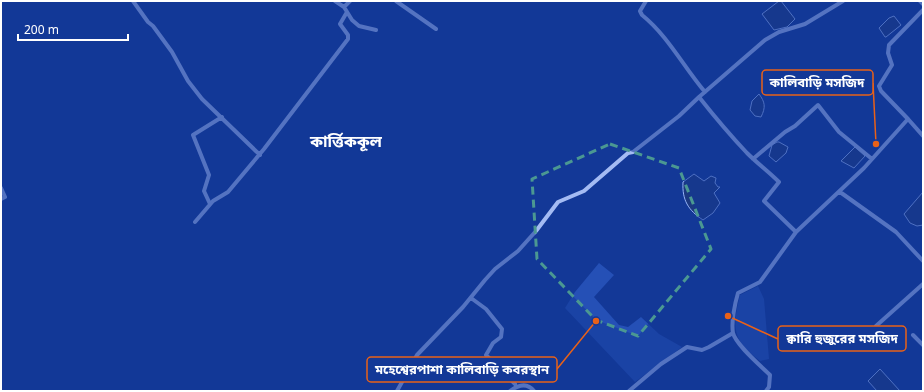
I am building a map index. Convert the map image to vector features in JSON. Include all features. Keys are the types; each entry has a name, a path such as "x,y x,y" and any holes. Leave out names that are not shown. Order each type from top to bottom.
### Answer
{"street":[{"path":"133,1 172,52 188,81 202,99 260,154"},
{"path":"335,1 344,7 352,20 359,26 376,30"},
{"path":"344,7 350,1"},
{"path":"396,1 436,29"},
{"path":"646,1 640,11 662,32 704,92"},
{"path":"397,391 417,355 471,298 495,269 518,251 536,231 558,202 584,191 628,153 633,152 679,116 699,96 765,40 778,32 805,24 843,1"},
{"path":"920,1 923,4"},
{"path":"923,10 889,45 888,53 892,65 879,86 881,92 923,136"},
{"path":"195,222 210,204 228,192 260,154 348,39 348,35 340,24 347,12"},
{"path":"699,96 710,111 754,159 779,182 764,201 796,232"},
{"path":"754,159 785,132 795,126 818,105 839,132 872,159"},
{"path":"210,204 204,191 209,175 194,135 222,117"},
{"path":"766,391 769,387 770,375 743,349 733,333 734,308 738,293 760,282 796,232 840,192 908,119"},
{"path":"1,188 5,197 1,199"},
{"path":"840,192 896,232 923,261"},
{"path":"876,326 923,284"},
{"path":"471,298 486,309 502,329 501,337 493,343 486,354 515,384"},
{"path":"629,391 662,364 687,347 702,350 733,333"},
{"path":"913,335 923,345"},
{"path":"510,391 517,386 527,385 534,391"}],"highlighted area":[{"path":"610,144 679,168 711,249 638,336 596,320 537,259 532,179"}],"shaded area":[{"path":"781,1 795,19 787,27 774,30 762,14"},
{"path":"894,16 901,25 885,37 879,28 889,18"},
{"path":"759,94 764,105 764,110 761,117 755,116 750,110 752,101"},
{"path":"777,142 788,147 786,153 776,162 769,156 772,145"},
{"path":"855,147 865,156 854,168 841,161"},
{"path":"694,174 704,181 711,176 716,178 715,183 718,187 720,187 714,193 720,203 713,213 703,220 693,212 687,204 684,194 683,182"},
{"path":"923,192 923,225 917,226 910,223 904,214"},
{"path":"599,263 614,275 594,297 619,325 628,327 641,317 659,334 682,347 635,382 565,308 575,292"},
{"path":"758,286 764,299 769,359 760,361 739,340 735,325 740,295"},
{"path":"880,369 900,391 877,391 868,381"}],"place":[{"name":"কালিবাড়ি মসজিদ","path":"876,144"},
{"name":"ক্বারি হুজুরের মসজিদ","path":"728,316"},
{"name":"মহেশ্বেরপাশা কালিবাড়ি কবরস্থান","path":"596,321"}],"district":[{"name":"কার্ত্তিককূল","path":"346,141"}]}
